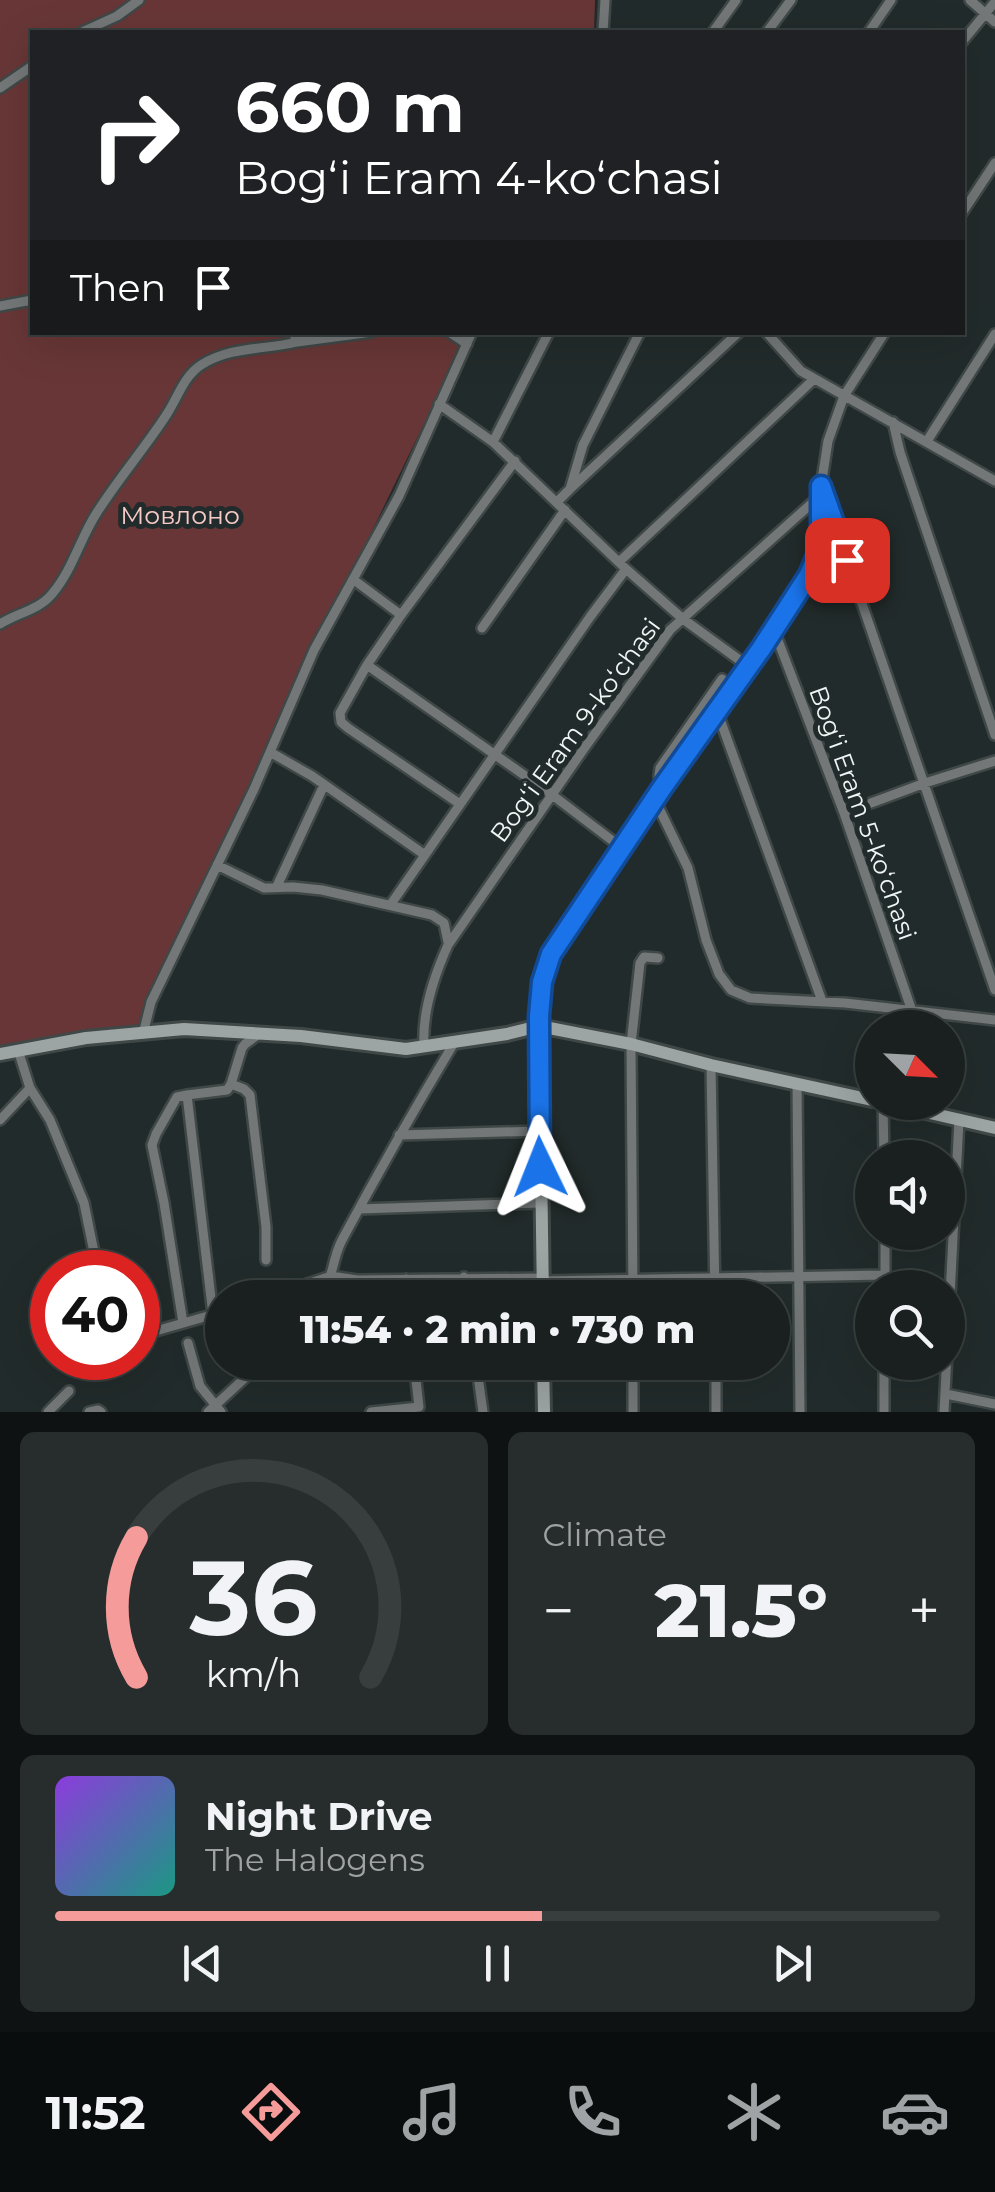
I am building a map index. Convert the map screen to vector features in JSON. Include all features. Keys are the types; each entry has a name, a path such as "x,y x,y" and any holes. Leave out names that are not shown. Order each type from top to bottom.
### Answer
{"street":[{"path":"86,30 117,16 139,0"},
{"path":"603,30 606,0"},
{"path":"714,30 736,0"},
{"path":"768,30 791,0"},
{"path":"870,30 891,0"},
{"path":"970,0 995,22"},
{"path":"965,38 995,2"},
{"path":"0,88 30,67"},
{"path":"965,208 995,163"},
{"path":"0,306 30,300"},
{"path":"926,442 995,334"},
{"path":"0,624 44,603 53,594 94,517 174,404 186,378 198,367 230,352 276,348 295,338 334,335"},
{"path":"453,335 466,344"},
{"path":"143,1034 151,1002 314,650 399,496 470,335"},
{"path":"493,442 547,335"},
{"path":"482,628 570,490 584,444 638,335"},
{"path":"570,490 736,335"},
{"path":"770,335 801,371 995,481"},
{"path":"543,1279 538,1026 542,982 551,954 774,630 817,558 823,532 821,491 828,440 844,396 883,335"},
{"path":"391,904 623,565 814,379"},
{"name":"Bogʻi Eram 9-koʻchasi","path":"424,1046 429,1000 448,945 551,794 670,630 684,619 515,461 439,404"},
{"path":"893,422 995,735"},
{"path":"460,804 341,722 342,708 400,615 515,461"},
{"path":"749,667 684,619 821,491"},
{"path":"821,491 995,990"},
{"path":"354,580 400,615"},
{"name":"Bogʻi Eram 5-koʻchasi","path":"774,630 844,813 909,996 909,1010"},
{"path":"366,665 622,848"},
{"path":"662,788 660,768 722,679"},
{"path":"717,712 822,1001"},
{"path":"270,752 425,855"},
{"path":"844,813 995,761"},
{"path":"276,886 324,785"},
{"path":"655,800 688,868 706,940 731,990 750,998 909,1010"},
{"path":"217,865 258,886 322,890 440,918 447,929 448,945"},
{"path":"633,1280 631,1044 640,962 644,957 658,958"},
{"path":"965,1017 995,1020"},
{"path":"0,1054 86,1038 184,1029 406,1048 538,1026 855,1096"},
{"path":"183,1323 152,1145 177,1098 222,1092 231,1084 242,1048 262,1033"},
{"path":"329,1280 334,1255 398,1135 454,1043"},
{"path":"18,1050 30,1088 50,1120 84,1203 94,1250"},
{"path":"711,1064 714,1278"},
{"path":"231,1084 250,1095 266,1227 266,1260"},
{"path":"797,1084 800,1412"},
{"path":"0,1120 30,1088"},
{"path":"188,1095 213,1280"},
{"path":"944,1412 959,1120 995,1128"},
{"path":"398,1135 539,1131"},
{"path":"359,1209 540,1203"},
{"path":"319,1280 331,1276 357,1280 633,1280 855,1276"},
{"path":"160,1330 205,1317"},
{"path":"188,1344 200,1386 215,1410 244,1380"},
{"path":"372,1412 419,1409 416,1380"},
{"path":"479,1380 483,1412"},
{"path":"544,1380 544,1412"},
{"path":"633,1380 633,1412"},
{"path":"716,1380 716,1412"},
{"path":"884,1380 884,1412"},
{"path":"48,1412 68,1392"},
{"path":"946,1394 995,1404"},
{"path":"90,1412 102,1412"}],"green space":[{"name":"Мовлоно","path":"0,0 595,0 594,30 30,30 30,335 467,335 290,700 140,1030 0,1059"}],"route":[{"path":"540,1167 539,1016 542,982 551,954 809,575 823,532 821,486 847,560"}]}
